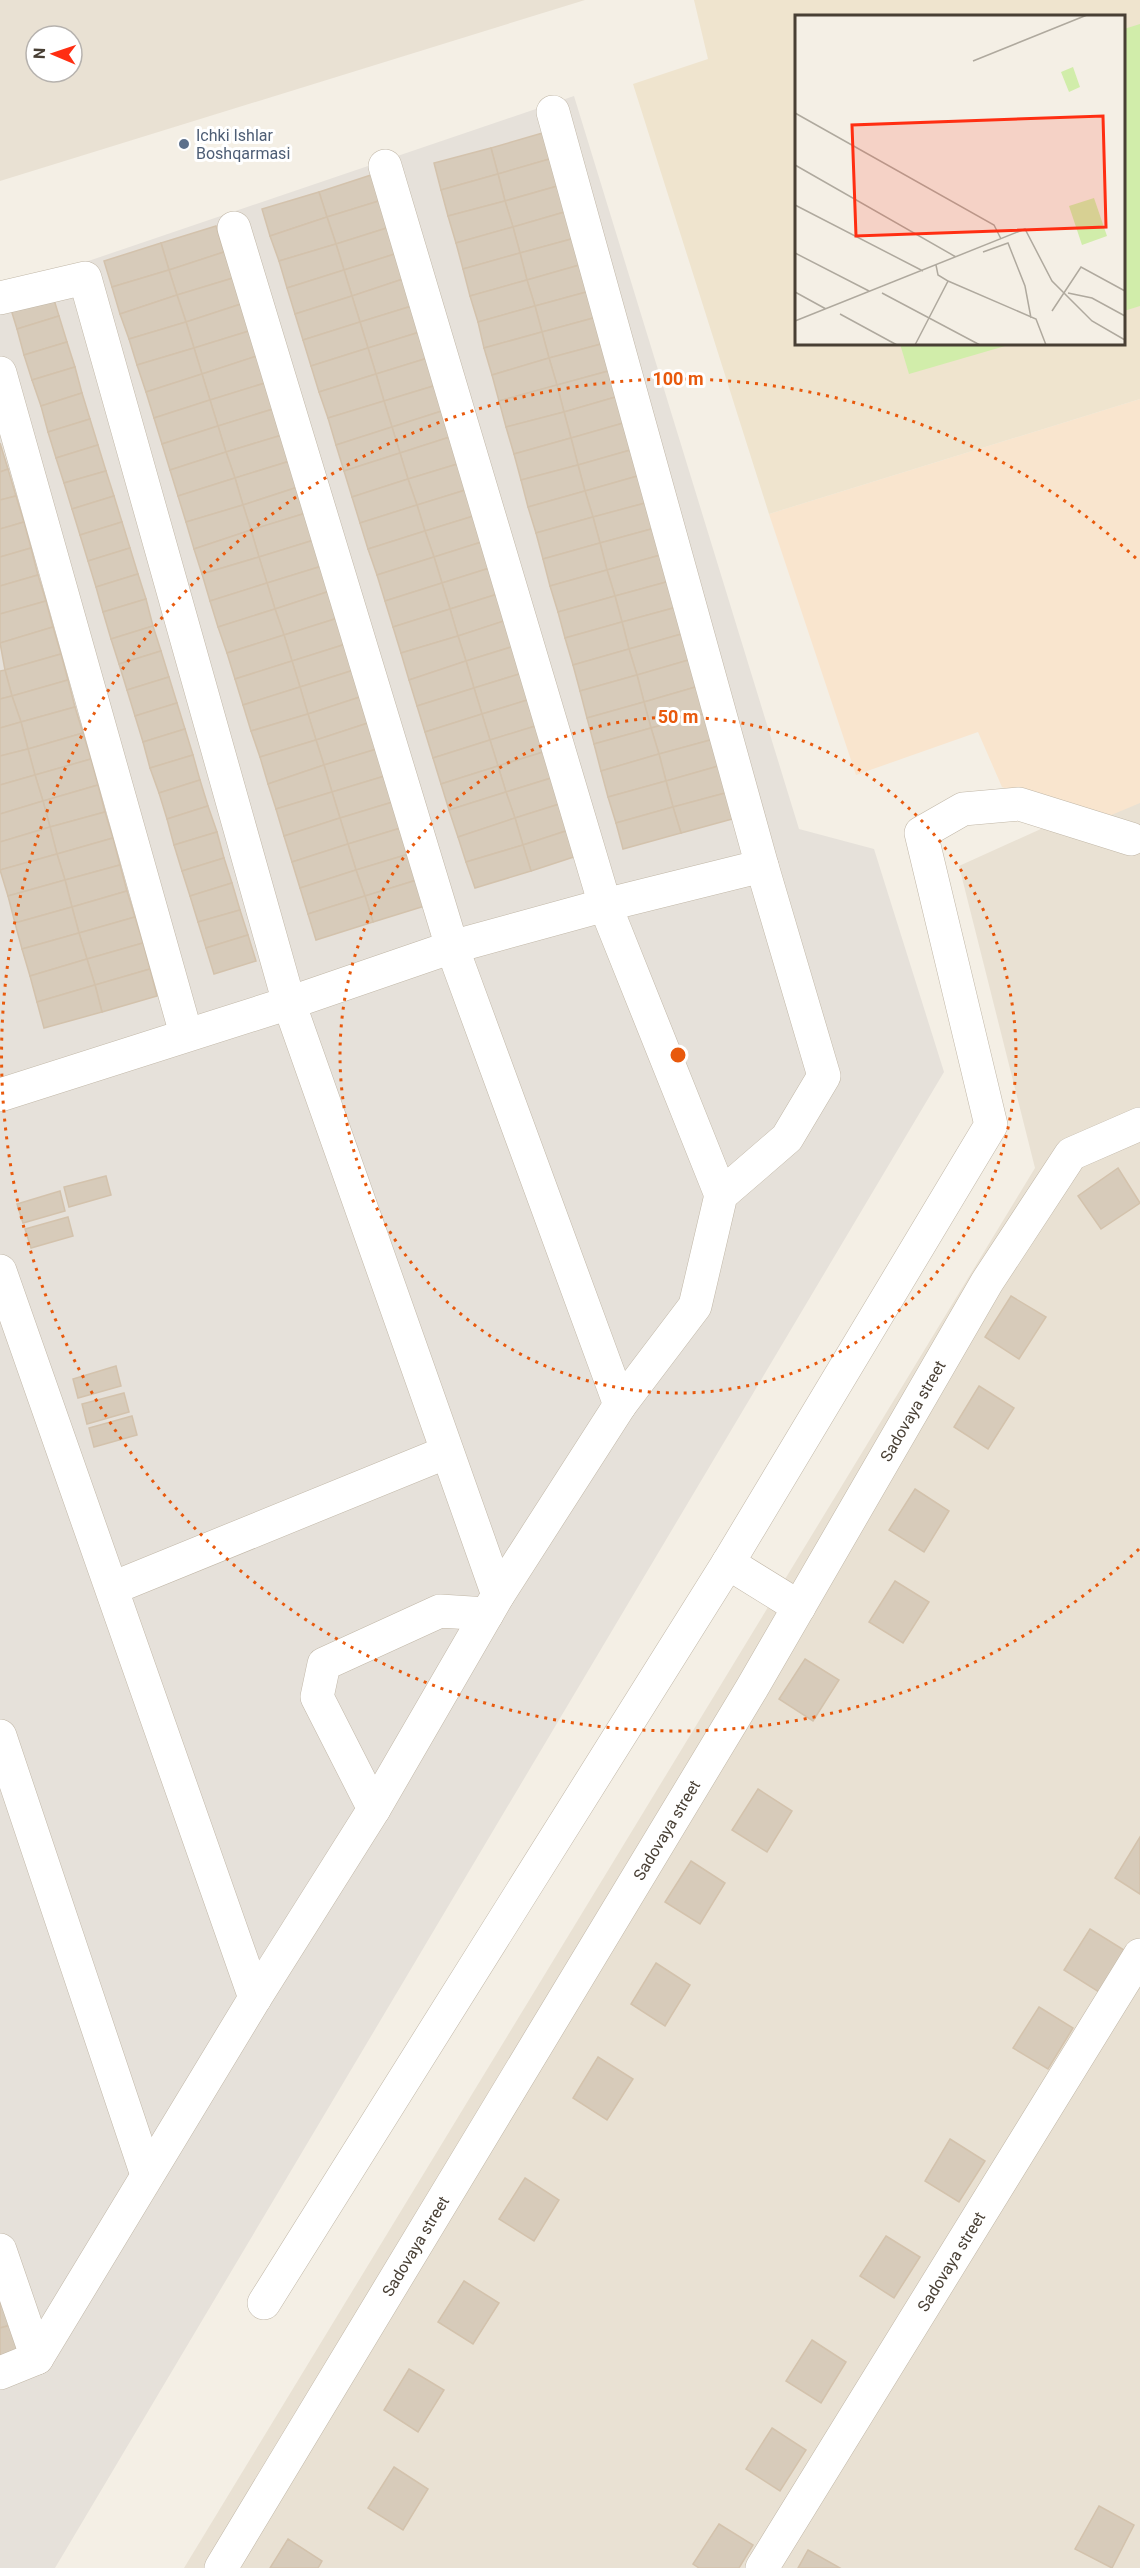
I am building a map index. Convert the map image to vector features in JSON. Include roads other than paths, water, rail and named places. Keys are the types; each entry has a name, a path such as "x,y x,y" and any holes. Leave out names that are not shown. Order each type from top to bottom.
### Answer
{"street":[{"path":"554,112 762,866 824,1076 787,1138 721,1195"},
{"path":"0,2373 37,2358 147,2175 163,2154 255,1998 374,1809 492,1605 620,1405 695,1306 721,1195 605,905 385,166"},
{"path":"234,228 452,947 620,1405"},
{"path":"0,298 85,278 290,1003 447,1452 492,1605"},
{"path":"0,373 186,1034"},
{"path":"264,2303 728,1563 992,1125 921,832 963,809 1019,804 1137,845"},
{"path":"0,1095 186,1034 290,1003 452,947 605,905 762,866"},
{"name":"Sadovaya street","path":"221,2568 799,1607 987,1282 1071,1154 1140,1124"},
{"path":"0,1270 255,1998"},
{"path":"113,1588 447,1452"},
{"path":"728,1563 799,1607"},
{"path":"374,1809 317,1697 324,1664 440,1611 492,1605"},
{"path":"0,1736 147,2175"},
{"name":"Sadovaya street","path":"762,2568 1140,1955"},
{"path":"0,2250 37,2358"}],"place":[{"name":"Ichki Ishlar Boshqarmasi","path":"184,144"}]}
